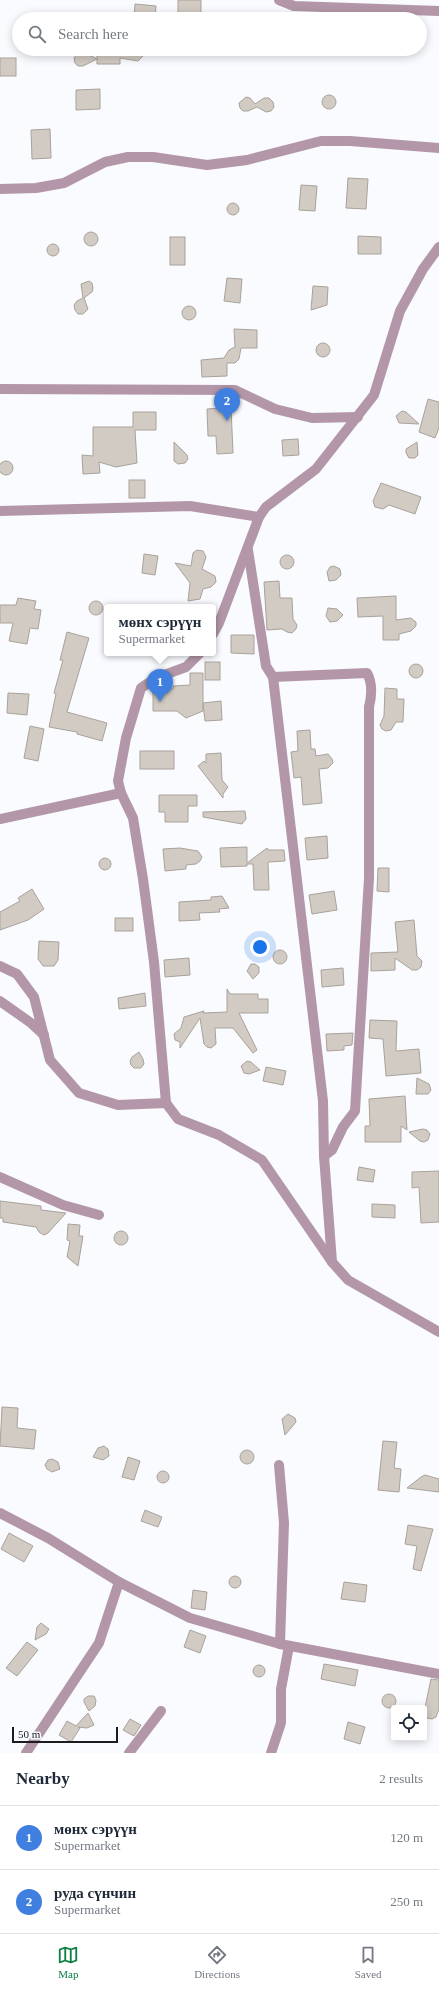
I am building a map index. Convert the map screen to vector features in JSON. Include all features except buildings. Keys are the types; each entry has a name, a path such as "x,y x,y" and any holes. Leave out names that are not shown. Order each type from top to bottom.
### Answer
{"street":[{"path":"279,0 294,6 324,4 439,11"},
{"path":"0,189 36,188 64,183 105,162 128,157 153,157 208,165 247,160 322,141 350,141 439,148"},
{"path":"216,627 248,550 259,517 266,507 316,469 374,395 400,311 423,269 439,247"},
{"path":"0,388 235,390 275,409 312,418 358,417"},
{"path":"0,512 190,506 259,517"},
{"path":"248,550 266,666 273,677 323,1101 324,1156 332,1262"},
{"path":"197,656 186,666 156,678 141,688 126,738 118,781 121,793 133,818 143,879 154,962 166,1103 178,1119 219,1135 262,1160 332,1262 348,1280 439,1332"},
{"path":"273,677 367,673 371,679 369,878 355,1111 343,1128 332,1150 324,1156"},
{"path":"0,819 121,793"},
{"path":"0,966 17,974 34,997 50,1060"},
{"path":"0,1000 43,1034 50,1060 79,1093 118,1105 166,1103"},
{"path":"0,1177 63,1205 99,1215"},
{"path":"271,1753 281,1723 281,1689 285,1645 284,1523 279,1465"},
{"path":"0,1513 48,1538 119,1582 190,1618 285,1645 439,1674"},
{"path":"26,1753 99,1643 119,1582"},
{"path":"129,1753 161,1711"}],"place":[{"name":"руда сүнчин","path":"227,421"},
{"name":"мөнх сэрүүн","path":"160,702"}]}
